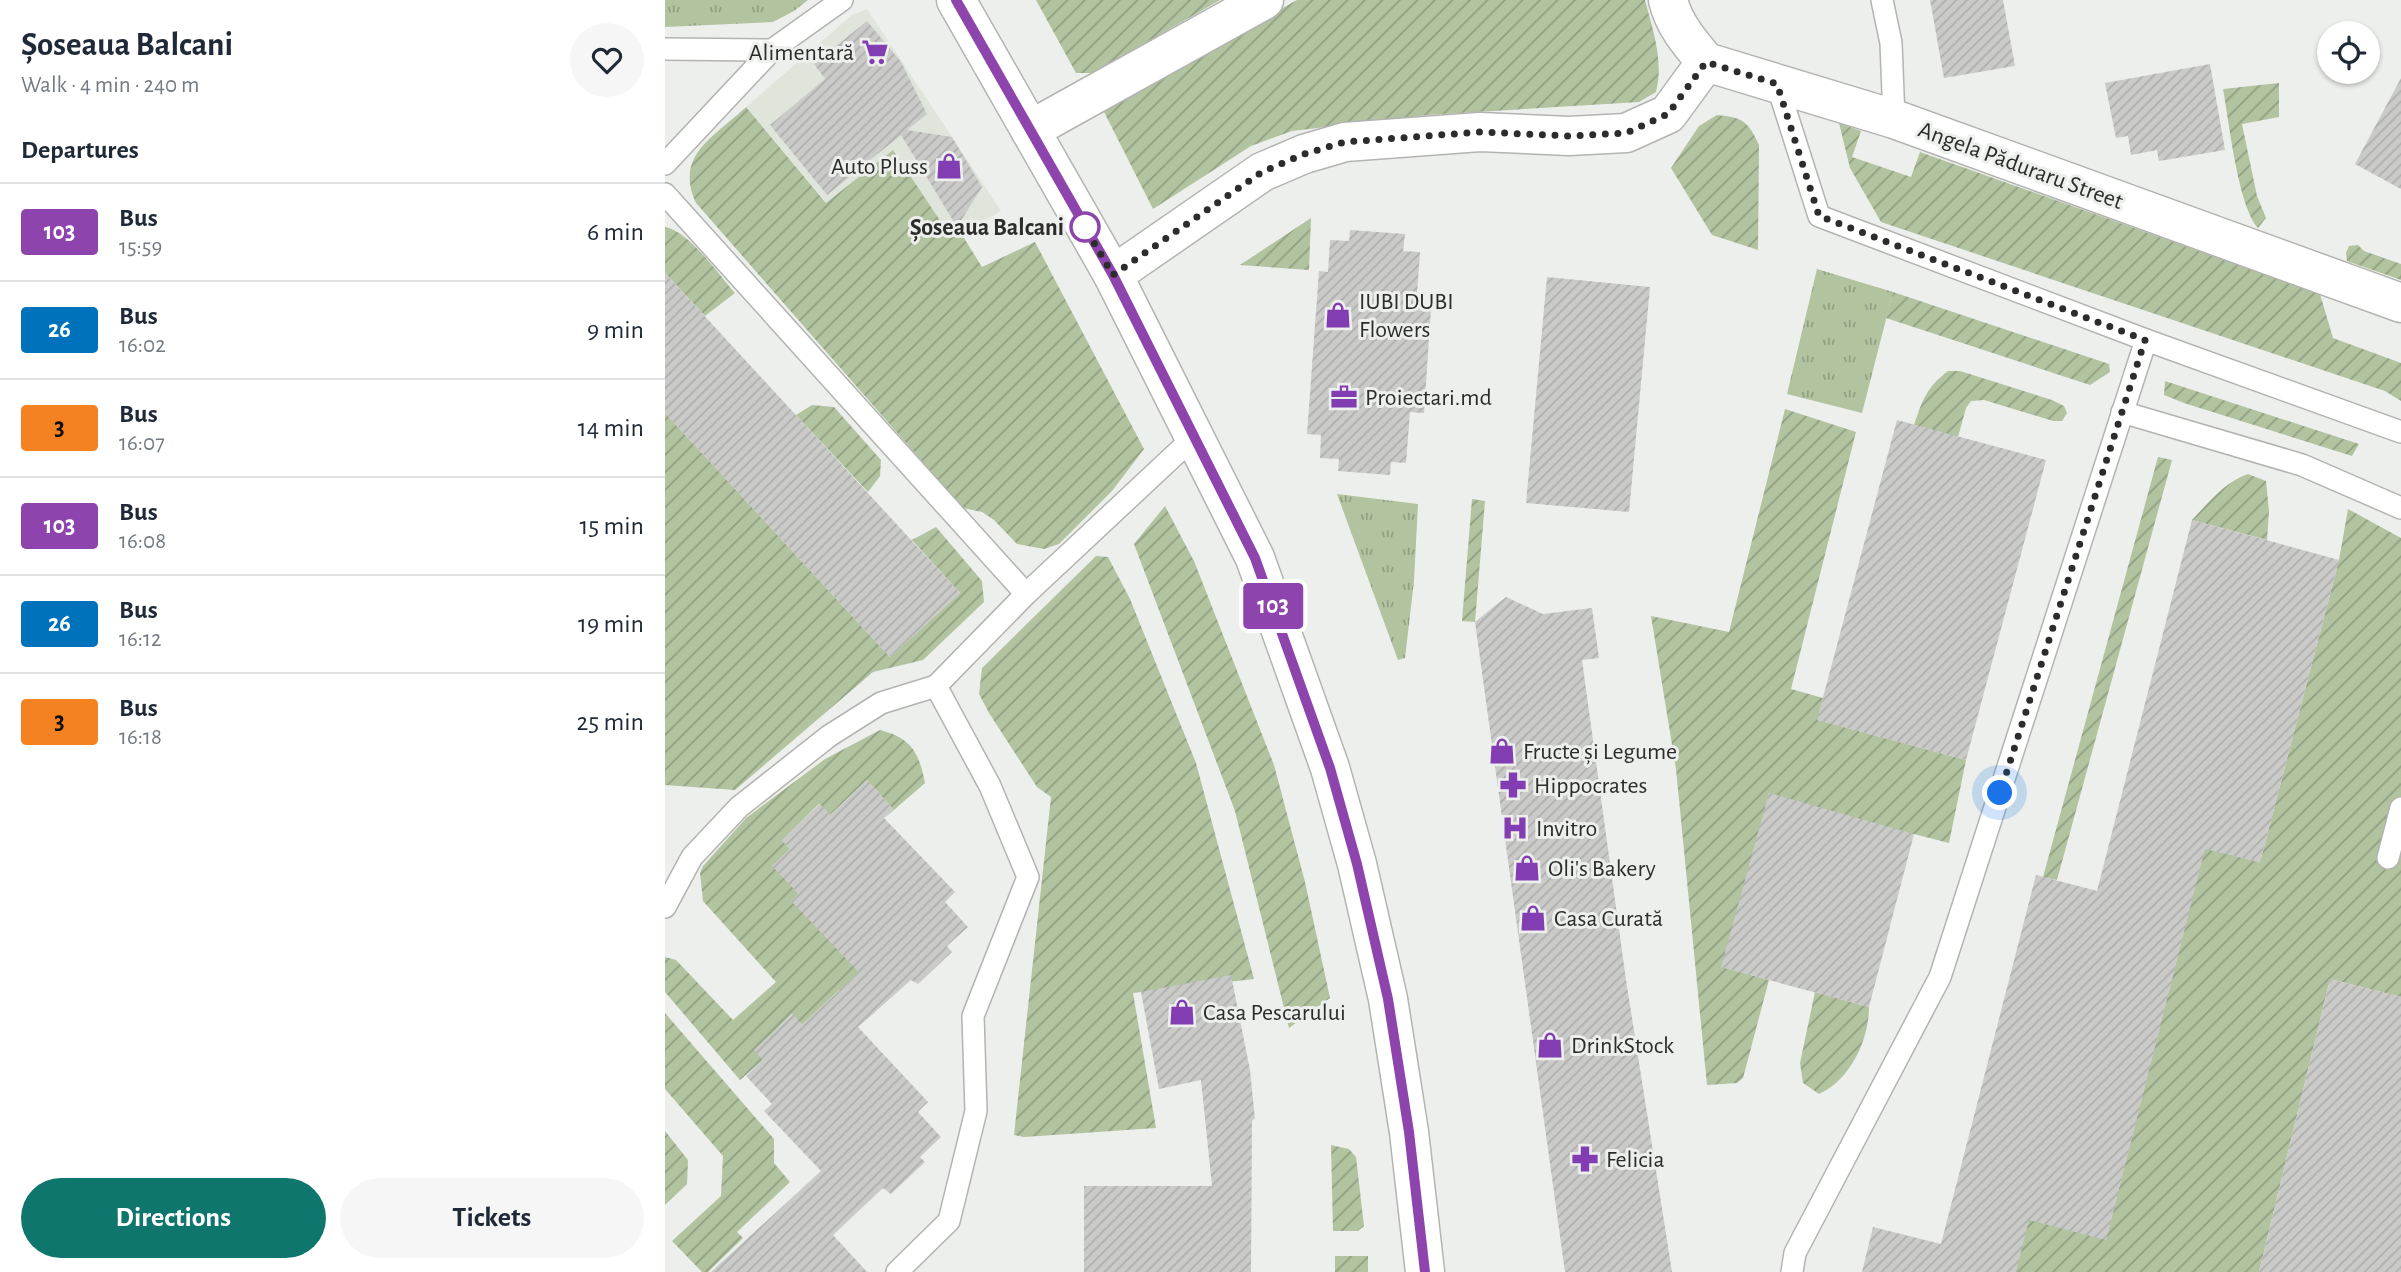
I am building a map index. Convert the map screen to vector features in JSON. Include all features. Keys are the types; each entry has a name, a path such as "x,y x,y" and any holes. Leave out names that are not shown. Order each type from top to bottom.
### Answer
{"street":[{"path":"956,0 1113,275 1255,558 1316,725 1357,864 1388,999 1409,1132 1425,1272"},
{"path":"1030,130 1264,0"},
{"path":"1113,275 1262,172 1304,154 1345,142 1480,132 1569,136 1626,133 1668,114 1706,62 1685,38 1671,12 1668,0"},
{"name":"Angela Păduraru Street","path":"1706,62 1894,119 2401,303"}],"lane":[{"path":"665,164 772,50 842,0"},
{"path":"1882,0 1891,43 1894,119"},
{"path":"665,49 772,50"},
{"path":"1777,84 1819,216 2145,340 2401,432"},
{"path":"665,194 1026,594"},
{"path":"1792,1272 1794,1253 1940,977 2145,340"},
{"path":"2122,412 2302,466 2401,508"},
{"path":"665,907 692,857 739,807 829,736 881,703 936,686 1026,594 1194,437"},
{"path":"897,1272 949,1221 976,1111 973,1016 1028,877 990,786 936,686"},
{"path":"2388,858 2401,808"}],"shaded area":[{"path":"867,9 1001,211 962,235 954,222 945,228 827,203 746,107 852,15"}],"green space":[{"path":"665,0 808,0 773,22 665,27"},
{"path":"1036,0 1220,0 1093,73 1076,73"},
{"path":"1297,0 1645,0 1658,57 1656,92 1639,102 1428,115 1292,131 1251,146 1153,209 1102,108"},
{"path":"2279,83 2279,117 2242,124 2257,196 2266,218 2258,228 2245,202 2240,183 2223,89"},
{"path":"746,107 826,203 893,150 945,228 954,222 982,267 1035,242 1144,449 1112,491 1059,544 1044,549 1017,544 994,520 982,512 963,508 696,203 690,172 694,159 710,138"},
{"path":"1717,115 1733,117 1743,122 1759,145 1758,250 1712,235 1671,168 1699,126"},
{"path":"1839,123 1861,131 1852,157 1911,177 1920,152 2320,294 2333,338 2401,363 2401,401 2385,391 1881,222 1850,168"},
{"path":"1311,218 1309,270 1240,265"},
{"path":"665,227 684,236 735,293 705,316 665,273"},
{"path":"2358,245 2364,251 2401,264 2401,280 2347,261 2349,246"},
{"path":"1817,269 1893,292 1862,413 1787,394"},
{"path":"1893,292 2109,364 2110,372 2090,385 1886,318"},
{"path":"1948,371 1960,371 2052,400 2064,406 2067,413 2062,421 2053,421 1984,400 1971,401 1966,408 1958,437 1914,425 1926,395"},
{"path":"2165,381 2359,444 2352,456 2184,403 2164,395"},
{"path":"812,405 834,407 881,460 880,476 868,492 796,415"},
{"path":"1785,409 1856,432 1791,689 1823,698 1818,720 1966,760 1949,843 1914,834 1722,967 1769,980 1743,1078 1737,1083 1707,1085 1676,769 1651,616 1729,632"},
{"path":"665,413 890,657 960,593 912,540 936,527 982,581 984,602 923,660 873,672 735,790 665,785"},
{"path":"2158,457 2172,460 2057,880 2043,877"},
{"path":"2248,474 2266,481 2269,511 2267,540 2192,520 2225,487"},
{"path":"1337,494 1418,504 1414,581 1405,658 1398,660"},
{"path":"1472,499 1485,501 1475,622 1462,621"},
{"path":"1165,506 1194,561 1274,765 1305,882 1330,998 1289,1028 1235,811 1134,544"},
{"path":"2348,509 2401,538 2401,997 2330,979 2259,1272 2016,1272 1953,1200 2106,1239 2188,915 2100,892 2114,826 2260,862 2339,560"},
{"path":"1096,556 1108,557 1130,599 1196,763 1254,979 1133,993 1156,1128 1024,1137 1014,1135 1051,797 1037,787 989,713 979,694 982,668"},
{"path":"880,730 899,737 912,748 920,763 925,783 894,810 867,780 830,815 819,804 782,840 790,849 773,866 799,894 792,901 862,975 875,1012 867,1019 839,990 802,1025 792,1014 755,1050 763,1060 740,1080 665,992 665,957 676,960 733,1020 776,982 703,901 700,873 703,866 746,818 825,759"},
{"path":"1815,992 1869,1007 1866,1033 1856,1058 1840,1079 1819,1094 1803,1083 1800,1063"},
{"path":"665,1013 774,1139 774,1163 790,1182 737,1232 743,1238 708,1272 702,1272 672,1241 721,1196 723,1156 665,1089"},
{"path":"665,1131 688,1160 687,1184 665,1205"},
{"path":"1331,1145 1349,1149 1356,1157 1364,1226 1358,1231 1333,1231"},
{"path":"1335,1256 1368,1256 1368,1272 1335,1272"}],"building":[{"path":"1930,0 2003,0 2015,66 1944,78"},
{"path":"867,21 901,62 927,114 907,130 952,137 982,187 957,227 901,135 827,195 770,125 825,79 814,64"},
{"path":"2210,64 2225,150 2159,161 2157,150 2131,155 2128,136 2116,138 2105,83"},
{"path":"2401,78 2401,189 2355,164"},
{"path":"1350,230 1405,234 1403,251 1420,252 1416,308 1431,309 1424,413 1410,412 1406,463 1391,462 1390,475 1338,471 1339,459 1320,458 1321,435 1307,434 1319,271 1328,272 1330,240 1349,241"},
{"path":"665,273 960,593 890,657 665,413"},
{"path":"1547,277 1650,287 1629,512 1526,503"},
{"path":"1897,420 2046,460 1966,760 1817,720"},
{"path":"2192,520 2339,560 2260,862 2205,849 2106,1240 2029,1220 2016,1272 1862,1272 1873,1227 1941,1244 2036,875 2097,891"},
{"path":"1506,597 1543,614 1592,608 1599,658 1582,660 1626,980 1672,1272 1565,1272 1475,622"},
{"path":"867,780 894,810 884,818 955,892 945,902 968,927 947,946 952,952 918,984 911,980 858,1027 928,1102 918,1112 941,1137 920,1157 925,1162 891,1194 883,1188 833,1235 867,1272 711,1272 821,1171 764,1111 772,1104 746,1076 763,1060 754,1050 793,1014 802,1025 859,972 791,901 799,894 772,866 790,849 781,840 820,804 830,815"},
{"path":"1769,793 1914,834 1869,1007 1721,967"},
{"path":"1231,975 1250,1070 1255,1119 1252,1120 1251,1272 1084,1272 1084,1186 1212,1186 1201,1080 1159,1089 1141,992"},
{"path":"2330,979 2401,997 2401,1272 2259,1272"}],"bus line":[{"name":"103","path":"956,0 1113,275 1255,558 1316,725 1357,864 1388,999 1409,1132 1425,1272"}],"place":[{"name":"Alimentară","path":"875,52"},
{"name":"Auto Pluss","path":"949,166"},
{"name":"Șoseaua Balcani","path":"1085,227"},
{"name":"IUBI DUBI Flowers","path":"1338,315"},
{"name":"Proiectari.md","path":"1344,397"},
{"name":"Fructe și Legume","path":"1502,751"},
{"name":"Hippocrates","path":"1513,785"},
{"name":"Invitro","path":"1515,828"},
{"name":"Oli's Bakery","path":"1527,868"},
{"name":"Casa Curată","path":"1533,918"},
{"name":"Casa Pescarului","path":"1182,1012"},
{"name":"DrinkStock","path":"1550,1045"},
{"name":"Felicia","path":"1585,1159"}],"route":[{"path":"1085,227 1080,219 1113,275 1262,172 1304,154 1345,142 1480,132 1569,136 1626,133 1668,114 1706,62 1777,84 1819,216 2145,340 2000,793"}]}
